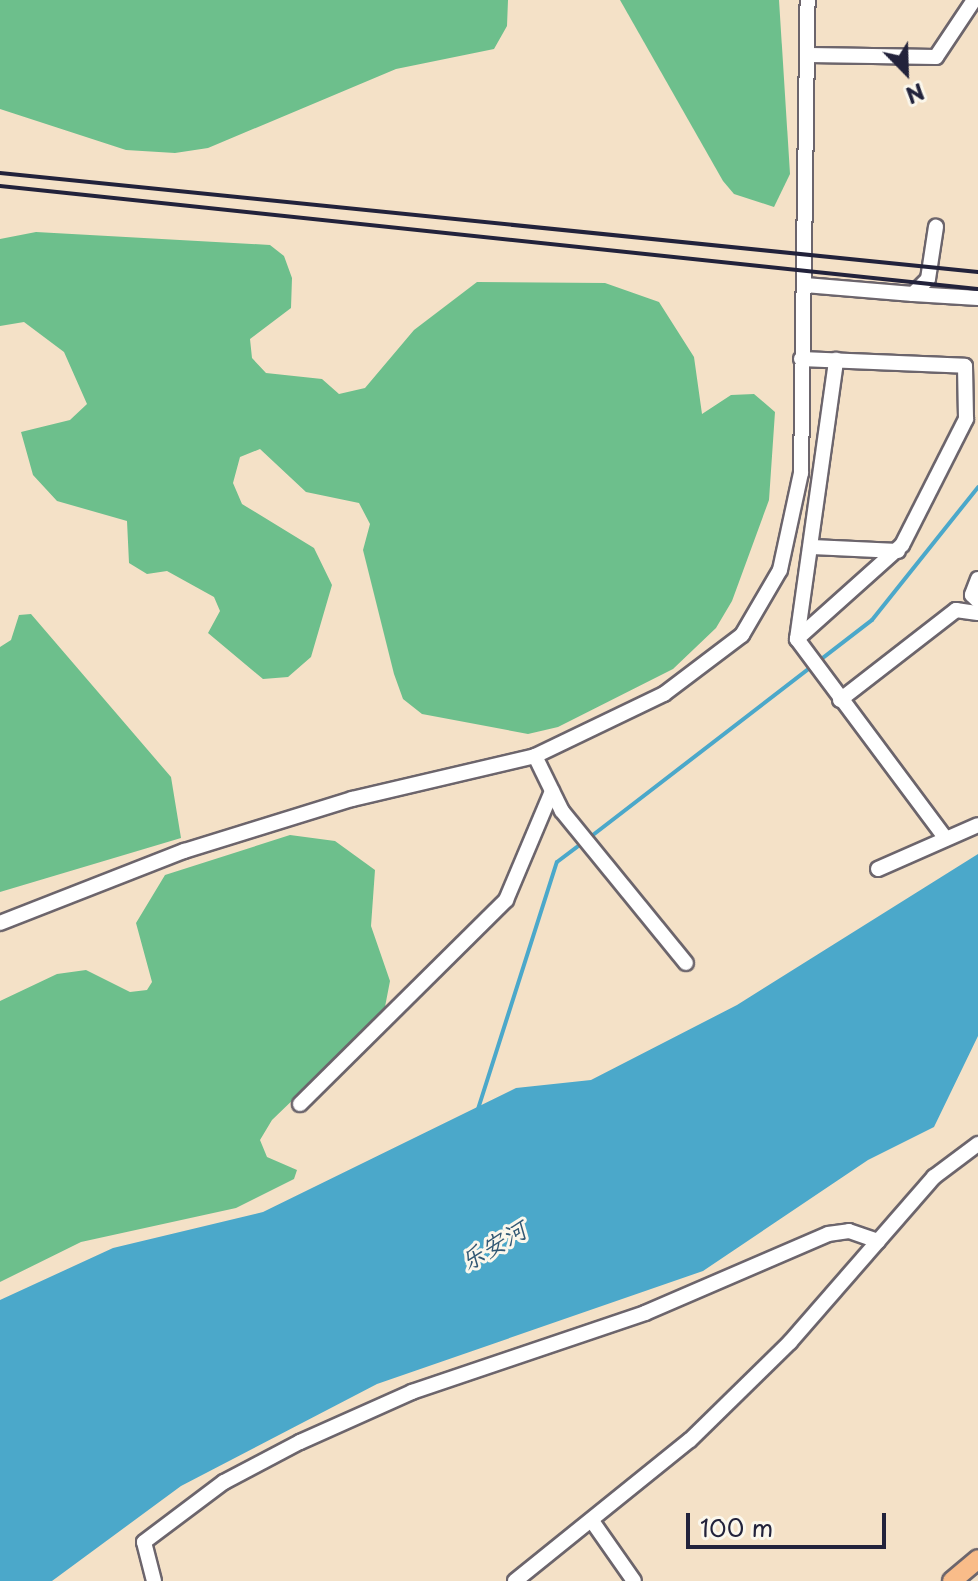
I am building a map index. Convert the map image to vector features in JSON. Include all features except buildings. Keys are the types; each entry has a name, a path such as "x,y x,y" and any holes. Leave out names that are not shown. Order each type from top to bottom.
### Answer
{"main road":[{"path":"952,1581 978,1559"}],"street":[{"path":"0,923 184,851 352,799 535,756 664,694 742,635 762,608 795,526 805,285 808,0"},
{"path":"809,55 936,57 974,0"},
{"path":"913,294 928,279 936,227"},
{"path":"805,285 978,298"},
{"path":"797,639 898,551 966,419 965,366 801,359"},
{"path":"836,360 797,639 946,839"},
{"path":"812,547 898,551"},
{"path":"978,579 972,595 978,601"},
{"path":"840,700 956,610 978,613"},
{"path":"535,756 552,791 581,832 686,963"},
{"path":"300,1104 506,900 552,791"},
{"path":"878,869 978,825"},
{"path":"515,1581 690,1440 878,1241 934,1177 978,1144"},
{"path":"154,1581 144,1542 224,1482 300,1442 412,1392 645,1313 828,1234 849,1231 878,1241"},
{"path":"592,1521 634,1581"}],"green space":[{"path":"0,0 508,0 507,26 494,49 396,69 208,148 175,153 126,150 0,109"},
{"path":"620,0 779,0 790,174 774,207 734,194 723,181"},
{"path":"36,232 270,245 284,256 292,278 291,308 250,339 252,358 266,373 322,379 339,394 365,388 414,330 477,282 605,283 659,302 694,357 702,414 731,395 754,394 775,412 769,500 732,601 716,628 673,669 558,727 528,734 422,714 403,699 394,674 363,550 370,524 359,503 306,492 260,449 240,457 233,483 242,504 314,548 332,585 311,657 288,677 263,679 208,633 220,611 214,597 167,571 147,574 129,563 127,521 57,501 33,475 21,432 70,420 87,404 64,352 24,322 0,326 0,239"},
{"path":"31,614 171,777 181,838 0,892 0,647 11,640 19,615"},
{"path":"290,835 335,841 375,870 371,926 390,981 384,1012 272,1120 260,1140 267,1157 297,1170 294,1179 236,1208 81,1242 0,1282 0,1001 57,974 86,970 130,992 147,990 152,982 136,923 165,875"}],"water":[{"name":"乐安河","path":"978,854 978,1036 934,1127 868,1160 703,1271 377,1384 181,1486 52,1581 0,1581 0,1300 113,1248 263,1212 516,1088 591,1080 737,1005"}],"waterway":[{"path":"589,838 872,620 978,487"},
{"path":"478,1109 557,862 582,843"}],"railway":[{"path":"0,173 978,272"},
{"path":"0,186 978,289"}]}
